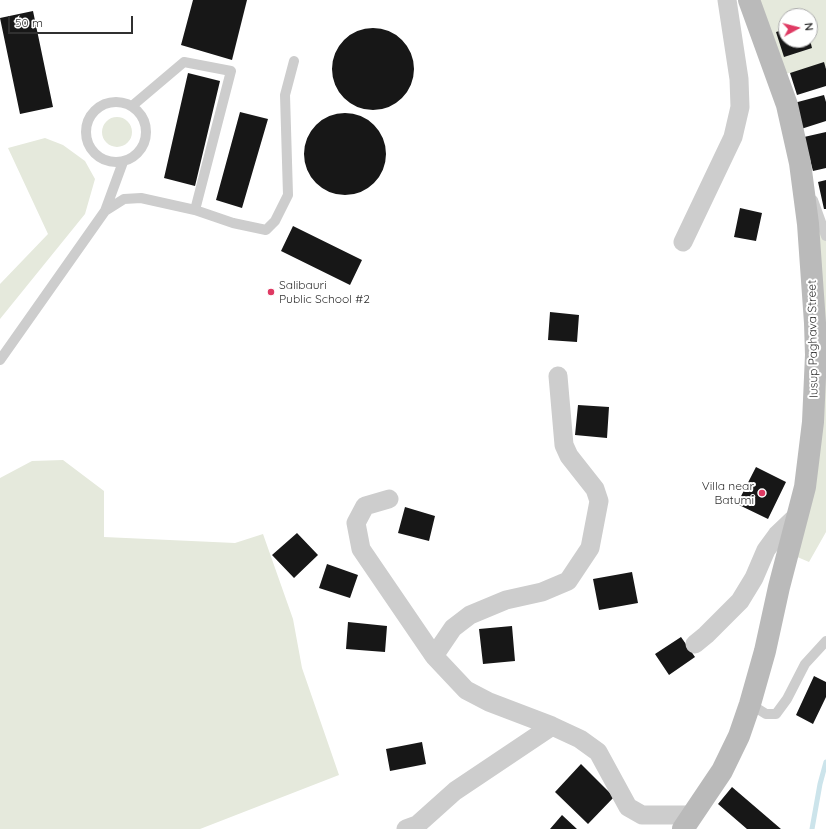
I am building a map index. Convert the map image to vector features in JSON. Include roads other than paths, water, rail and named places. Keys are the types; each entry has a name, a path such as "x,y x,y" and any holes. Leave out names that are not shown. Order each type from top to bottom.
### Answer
{"street":[{"path":"683,242 733,137 740,107 739,78 727,0"},
{"name":"Iusup Paghava Street","path":"687,822 722,771 739,736 750,704 765,651 811,455 816,355 810,250 801,168 787,105 748,0"},
{"path":"434,656 453,628 470,616 506,600 542,592 568,581 590,548 599,502 595,489 569,456 564,445 558,376"},
{"path":"389,499 365,506 356,523 361,549 434,656 466,690 489,702 552,726 580,739 598,752 628,806 642,815 687,822"},
{"path":"695,644 740,601 754,578 766,550 777,536 798,515"},
{"path":"406,829 417,825 455,791 552,726"}],"lane":[{"path":"106,211 124,199 141,198 196,210 233,223 266,230 275,222 288,195 285,96 294,61"},
{"path":"132,106 184,62 231,71 196,210"},
{"path":"118,102 132,106 140,113 145,122 147,132 145,142 140,151 133,158 124,162 104,160 90,147 86,137 86,127 89,118 95,110 103,104 118,102"},
{"path":"0,360 106,211 124,162"},
{"path":"801,168 826,236"},
{"path":"750,704 766,714 776,714 787,699 804,664 826,641"}],"waterway":[{"path":"812,829 820,784 826,762"}],"place":[{"name":"Salibauri Public School #2","path":"271,292"},
{"name":"Villa near Batumi","path":"762,493"}]}
